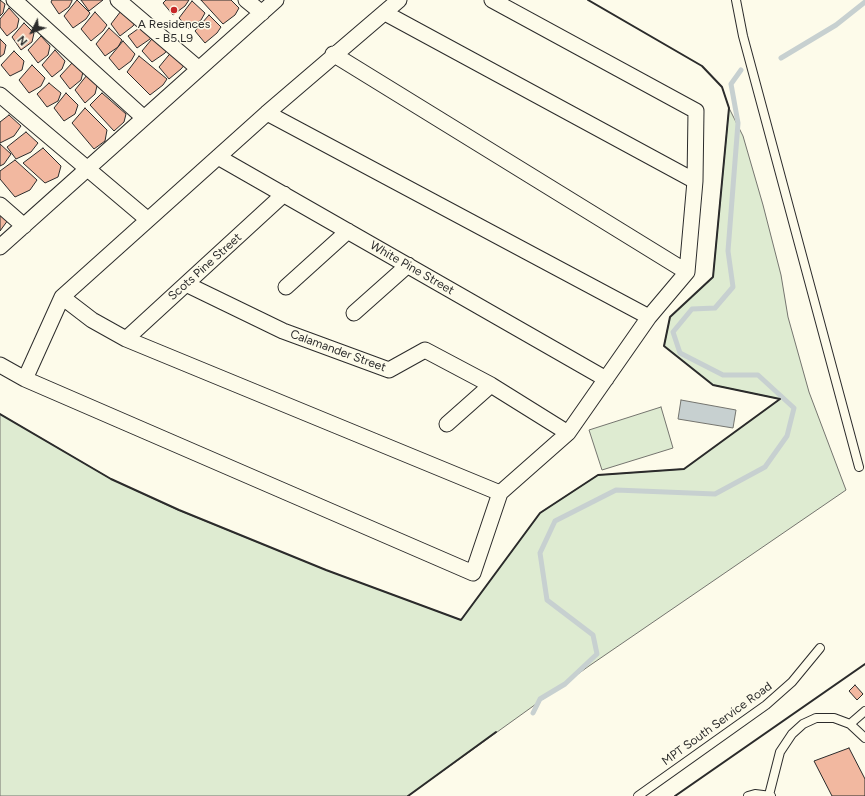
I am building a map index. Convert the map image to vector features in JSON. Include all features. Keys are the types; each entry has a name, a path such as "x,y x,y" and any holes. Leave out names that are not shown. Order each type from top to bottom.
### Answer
{"street":[{"path":"14,0 144,118"},
{"path":"118,0 199,69"},
{"path":"246,0 262,13"},
{"path":"0,247 276,0"},
{"path":"25,379 62,297 266,113 333,54 399,0"},
{"path":"0,365 25,379 473,573 500,493 568,433 649,317 687,272 695,181 696,111 492,0"},
{"path":"385,13 695,181"},
{"path":"333,54 687,272"},
{"path":"0,95 147,220"},
{"path":"266,113 649,317"},
{"name":"White Pine Street","path":"218,157 606,379"},
{"name":"Scots Pine Street","path":"126,339 284,194"},
{"path":"0,205 24,226"},
{"path":"286,287 348,231"},
{"path":"354,313 408,265"},
{"name":"Calamander Street","path":"186,284 283,331 389,370 425,350 491,385 568,433"},
{"path":"62,297 92,320 126,339 500,493"},
{"path":"447,424 491,385"}],"lane":[{"path":"736,0 743,36 859,467"},
{"name":"MPT South Service Road","path":"638,796 766,705 792,682 820,648"},
{"path":"850,724 865,711"},
{"path":"748,796 755,794 770,796 780,752 792,734 803,724 816,718 834,718 850,724 865,738"}],"green space":[{"path":"729,108 743,136 763,205 781,275 788,317 809,392 846,490 589,666 408,796 0,796 0,414 111,479 178,510 326,570 461,620 540,513 598,475 684,469 780,399 713,385 664,346 670,317 713,277"},
{"path":"661,407 673,448 602,470 589,430"}],"shaded area":[{"path":"681,400 736,410 733,428 678,419"}],"building":[{"path":"0,0 5,4 3,13 0,16"},
{"path":"52,0 72,1 69,7 59,14 51,2"},
{"path":"77,0 90,13 86,19 73,28 64,16"},
{"path":"81,0 103,0 89,11"},
{"name":"A Residences - B5 L9","path":"166,0 189,0 185,6 173,15 163,3"},
{"path":"201,0 231,0 239,8 235,15 223,24"},
{"path":"192,1 205,13 201,20 189,29 179,18"},
{"path":"124,7 137,20 133,26 120,36 111,24"},
{"path":"9,8 19,19 17,28 7,36 0,27 0,19"},
{"path":"95,12 107,25 103,31 91,41 81,29"},
{"path":"209,15 221,27 217,33 205,43 195,31"},
{"path":"24,23 34,33 32,42 21,50 12,37"},
{"path":"142,26 154,33 150,39 137,48 128,36"},
{"path":"109,28 122,40 118,47 105,56 96,44"},
{"path":"156,34 169,47 165,53 152,62 142,51"},
{"path":"41,36 50,46 48,55 38,63 28,50"},
{"path":"0,39 6,45 4,54 0,57"},
{"path":"123,41 135,54 131,61 119,70 109,58"},
{"path":"55,50 65,61 62,69 52,77 42,65"},
{"path":"173,50 186,63 169,79 159,67"},
{"path":"14,51 24,61 22,70 10,76 1,65"},
{"path":"139,56 167,79 163,85 150,95 127,72"},
{"path":"73,62 83,72 81,80 70,89 60,76"},
{"path":"32,65 45,78 41,86 29,93 19,80"},
{"path":"87,75 97,86 95,94 85,103 75,90"},
{"path":"49,83 61,93 58,101 47,107 37,94"},
{"path":"66,93 78,105 75,114 64,121 54,108"},
{"path":"102,93 126,114 124,122 114,131 90,105"},
{"path":"85,108 107,130 105,141 94,149 72,123"},
{"path":"9,115 21,126 14,136 0,143 0,122"},
{"path":"26,132 38,143 31,152 16,159 7,147"},
{"path":"0,144 11,154 4,164 0,166"},
{"path":"43,148 61,166 58,177 45,183 23,163"},
{"path":"15,160 37,180 30,190 15,197 0,179 0,171"},
{"path":"0,213 8,220 0,231"},
{"path":"855,685 863,694 857,700 849,691"},
{"path":"849,748 865,779 865,796 832,796 814,761"}],"waterway":[{"path":"781,58 836,25 865,2"},
{"path":"533,713 540,699 565,684 597,654 593,635 547,600 540,553 555,521 616,490 715,494 765,467 787,436 794,408 758,375 723,375 680,353 673,332 692,309 715,308 733,287 728,251 738,123 731,84 741,70"}],"wall":[{"path":"0,414 111,479 179,510 326,570 461,620 540,513 598,475 684,469 780,399 713,385 664,346 670,317 713,277 729,108 722,87 702,66 588,0"},
{"path":"675,796 865,664"},
{"path":"408,796 496,732"}],"place":[{"name":"A Residences - B5 L9","path":"174,10"}]}
